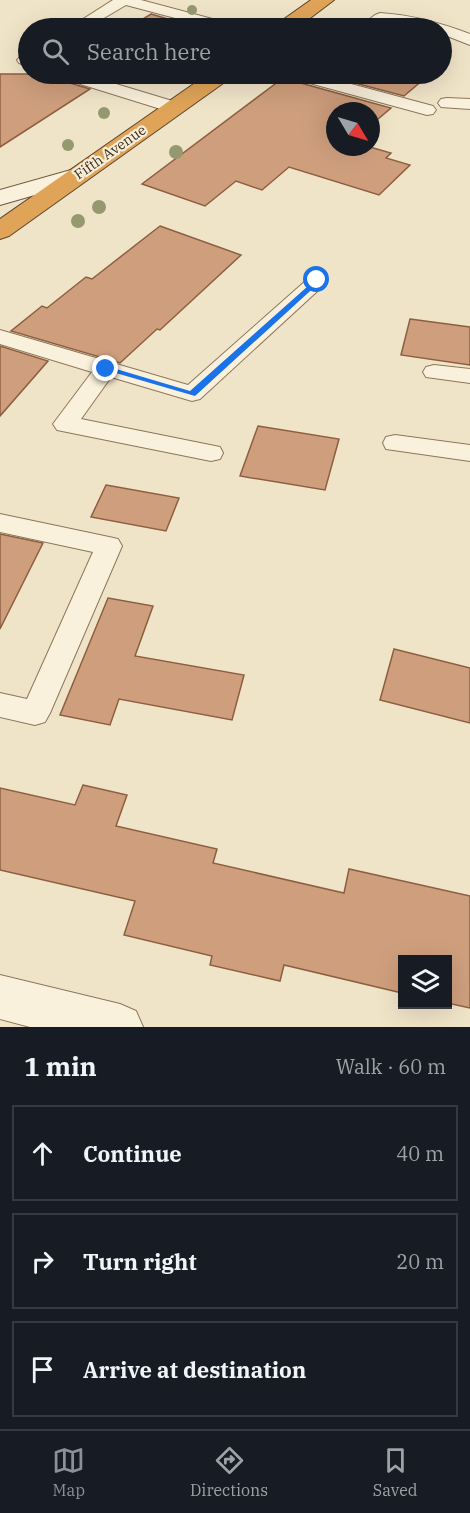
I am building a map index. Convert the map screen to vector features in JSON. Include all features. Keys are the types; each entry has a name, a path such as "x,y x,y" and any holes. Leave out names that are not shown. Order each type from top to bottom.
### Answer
{"highway":[{"path":"298,18 324,0"},
{"name":"Fifth Avenue","path":"0,231 206,84"}],"main road":[{"path":"0,198 78,175"},
{"path":"0,997 120,1027"}],"lane":[{"path":"94,18 124,0 192,18"},
{"path":"452,33 470,40"},
{"path":"100,84 173,107"},
{"path":"341,84 424,103 374,84"},
{"path":"447,103 470,104"},
{"path":"0,337 192,394 317,280"},
{"path":"106,369 65,424 211,453"},
{"path":"434,372 470,376"},
{"path":"395,443 470,453"},
{"path":"0,523 110,546 35,712 0,705"}],"building":[{"path":"151,14 165,18 144,18"},
{"path":"0,74 18,74 18,84 73,84 90,89 0,147"},
{"path":"275,84 304,84 369,102 326,102 326,156 380,156 380,150 391,153 386,158 410,165 379,195 289,167 262,190 236,181 205,206 142,184"},
{"path":"359,84 418,84 404,96"},
{"path":"380,105 391,108 380,117"},
{"path":"160,226 241,255 160,330 157,329 120,363 11,331 42,306 47,308 86,277 92,279"},
{"path":"410,319 470,327 470,365 401,355"},
{"path":"0,346 48,361 0,416"},
{"path":"258,426 339,439 325,490 240,476"},
{"path":"106,485 179,498 166,531 91,517"},
{"path":"0,534 43,543 0,629"},
{"path":"108,598 153,606 135,656 244,675 232,720 119,699 110,725 60,715"},
{"path":"394,649 470,668 470,723 380,700"},
{"path":"83,785 127,795 116,826 217,849 213,863 344,893 349,869 470,896 470,1008 452,1004 452,955 398,955 398,992 284,965 280,981 210,965 212,956 124,935 135,901 0,870 0,788 75,805"}],"route":[{"path":"106,369 192,394 317,280"}]}
